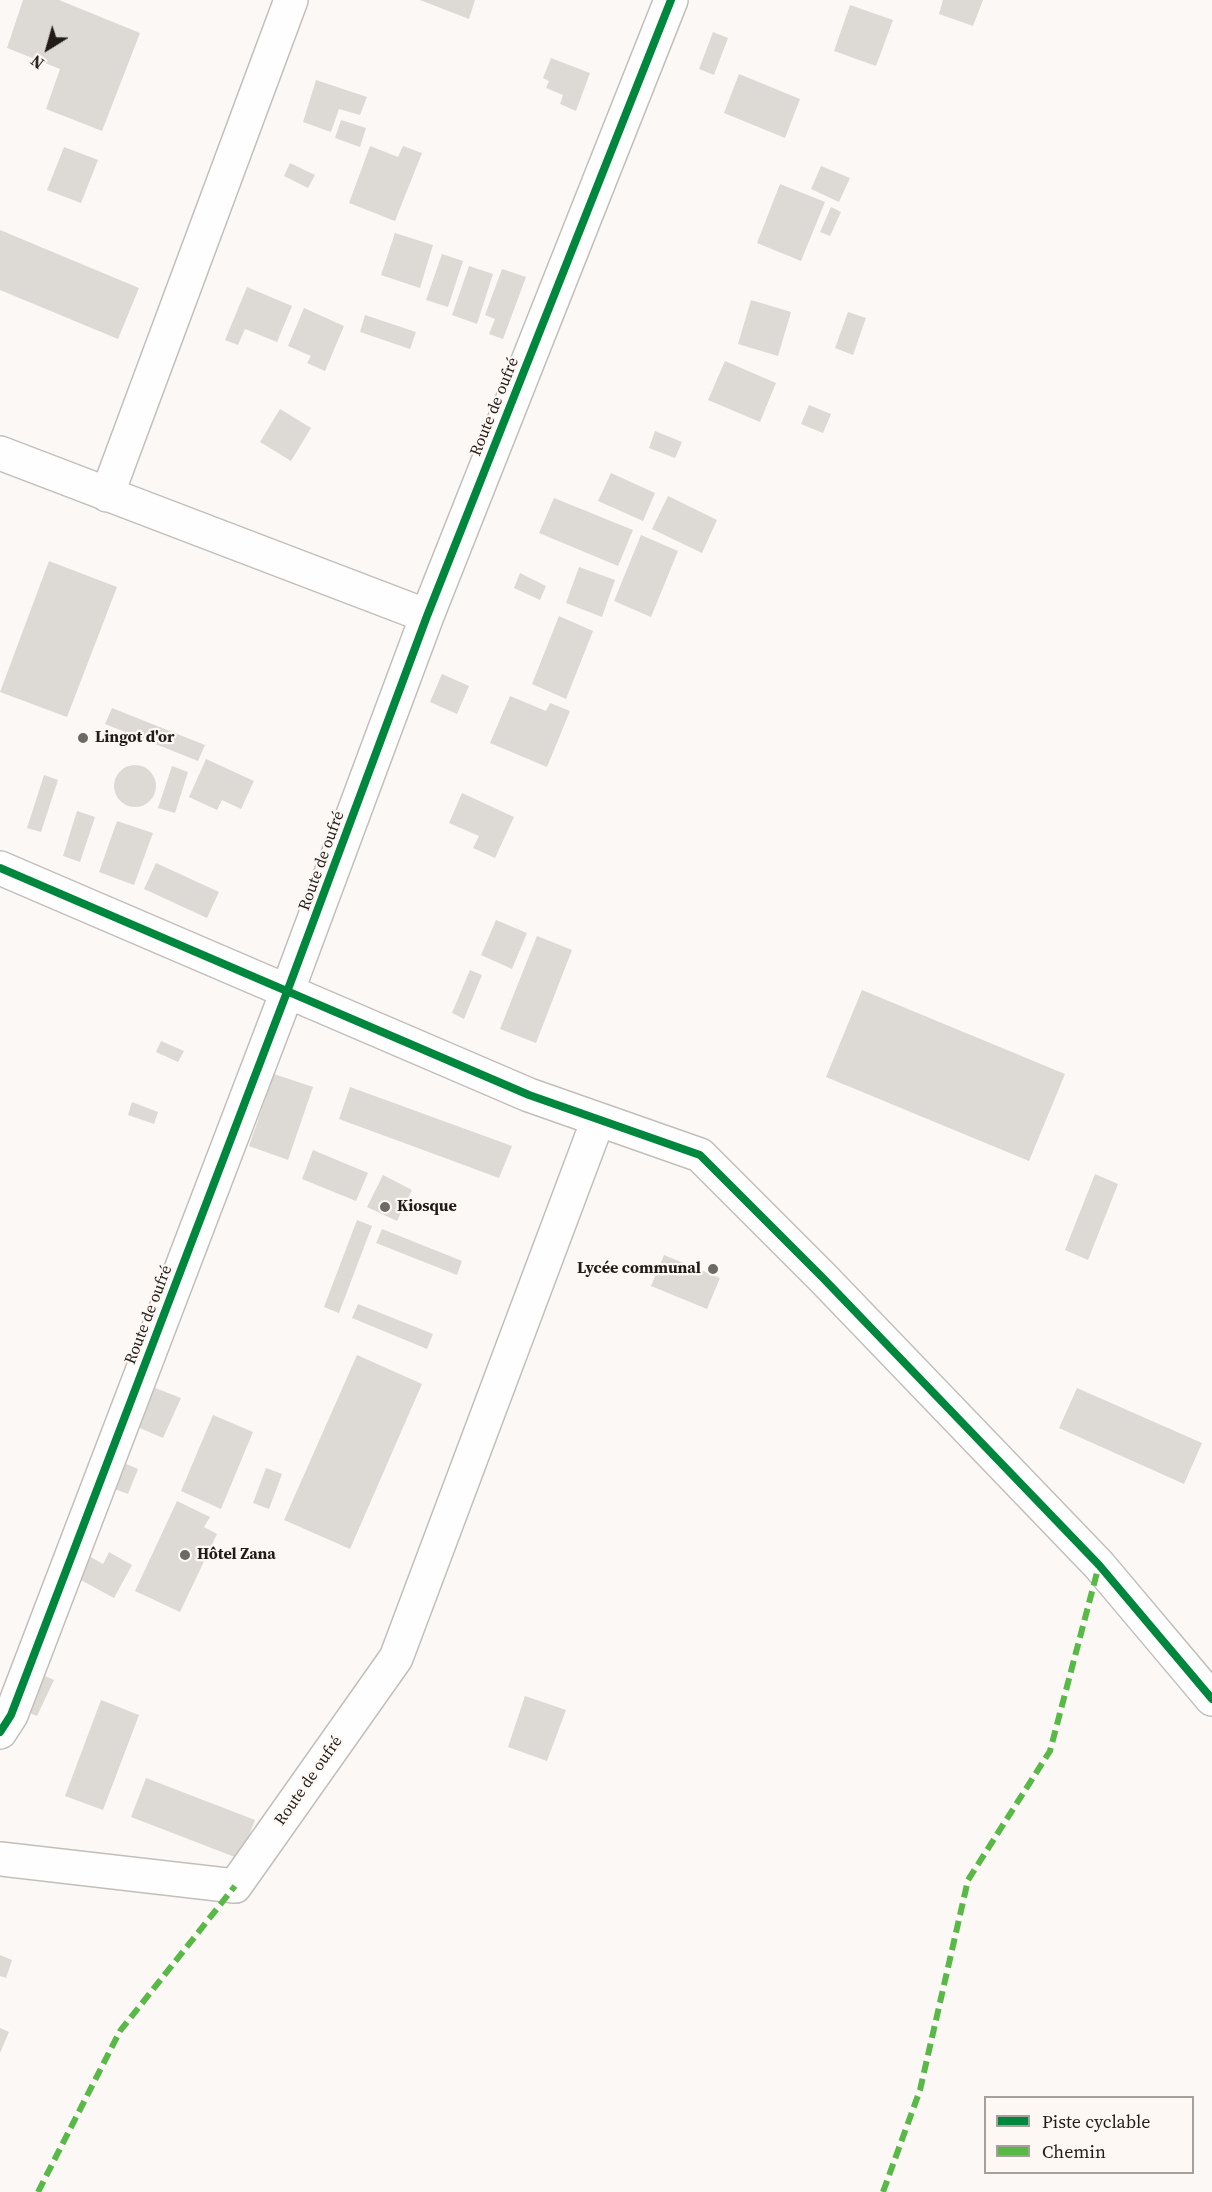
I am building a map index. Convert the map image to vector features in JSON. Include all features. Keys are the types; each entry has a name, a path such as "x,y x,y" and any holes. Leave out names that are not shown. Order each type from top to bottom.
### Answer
{"street":[{"path":"107,495 291,0"},
{"name":"Route de oufré","path":"0,1732 15,1704 288,992 427,616 671,0"},
{"path":"0,453 427,616"},
{"path":"0,868 528,1095 700,1155 823,1278 1099,1565 1212,1699"},
{"name":"Route de oufré","path":"0,1859 235,1886 396,1658 598,1120"}],"building":[{"path":"23,0 59,0 140,33 102,131 46,109 60,69 7,48"},
{"path":"420,0 475,0 469,19"},
{"path":"943,0 983,0 973,26 939,14"},
{"path":"850,5 893,20 876,66 834,51"},
{"path":"713,32 728,38 714,75 699,69"},
{"path":"551,58 590,73 576,111 560,104 563,95 546,88 549,81 543,78"},
{"path":"739,74 800,99 785,138 724,113"},
{"path":"316,80 367,97 360,115 339,109 331,132 303,122"},
{"path":"341,120 366,128 360,147 335,138"},
{"path":"370,146 398,157 403,146 422,153 395,221 349,203"},
{"path":"64,147 98,160 81,203 47,190"},
{"path":"290,163 315,175 308,188 284,176"},
{"path":"821,166 850,178 839,202 811,189"},
{"path":"780,184 825,202 801,261 757,243"},
{"path":"831,207 841,212 830,236 820,232"},
{"path":"0,230 139,288 118,339 0,290"},
{"path":"395,233 433,245 420,288 381,275"},
{"path":"442,254 463,261 448,307 426,300"},
{"path":"469,266 493,274 477,324 452,315"},
{"path":"502,269 526,277 503,339 489,334 495,319 485,315"},
{"path":"247,287 292,306 277,342 245,329 238,345 225,340"},
{"path":"751,300 791,312 778,356 738,344"},
{"path":"304,308 344,326 325,371 307,363 311,356 288,346"},
{"path":"848,312 866,318 853,355 835,348"},
{"path":"365,315 416,332 410,349 360,332"},
{"path":"725,361 776,383 760,422 708,400"},
{"path":"809,405 831,414 823,433 801,424"},
{"path":"280,409 311,428 291,461 260,442"},
{"path":"655,431 682,442 675,458 649,448"},
{"path":"611,473 655,493 643,521 598,501"},
{"path":"668,496 717,520 702,553 652,529"},
{"path":"554,498 633,530 618,566 539,533"},
{"path":"641,535 678,551 651,617 614,601"},
{"path":"49,561 117,587 67,717 0,692"},
{"path":"579,567 615,580 602,617 566,603"},
{"path":"520,573 546,586 540,600 514,588"},
{"path":"559,616 593,631 566,699 532,684"},
{"path":"442,674 469,686 457,714 430,702"},
{"path":"510,696 546,711 550,703 570,711 547,767 490,743"},
{"path":"112,708 205,745 198,761 105,724"},
{"path":"206,759 254,781 241,809 222,800 217,810 189,797"},
{"path":"135,765 150,771 156,786 150,801 135,807 120,801 114,786 120,771"},
{"path":"172,766 188,772 175,813 158,808"},
{"path":"44,775 58,780 41,832 27,828"},
{"path":"462,793 514,817 495,858 473,848 479,836 449,823"},
{"path":"77,811 95,817 80,862 63,856"},
{"path":"117,821 153,833 134,885 99,872"},
{"path":"156,863 219,892 207,918 144,889"},
{"path":"496,920 527,933 512,969 481,955"},
{"path":"537,936 572,950 536,1043 500,1029"},
{"path":"470,970 482,975 464,1019 452,1013"},
{"path":"862,990 1065,1074 1029,1161 826,1077"},
{"path":"161,1041 184,1051 178,1062 156,1052"},
{"path":"274,1074 313,1087 288,1160 249,1146"},
{"path":"350,1087 512,1146 499,1178 339,1119"},
{"path":"132,1102 158,1112 154,1124 128,1115"},
{"path":"313,1150 368,1173 356,1201 302,1179"},
{"path":"1095,1174 1118,1184 1088,1260 1065,1250"},
{"path":"383,1175 412,1190 397,1221 367,1207"},
{"path":"357,1220 372,1226 339,1313 324,1307"},
{"path":"382,1229 462,1261 457,1275 376,1243"},
{"path":"664,1255 720,1278 707,1309 651,1286"},
{"path":"358,1304 433,1334 427,1349 352,1318"},
{"path":"357,1355 422,1384 350,1549 284,1520"},
{"path":"145,1384 181,1398 163,1438 128,1423"},
{"path":"1077,1388 1202,1443 1184,1484 1059,1428"},
{"path":"213,1415 253,1432 221,1509 181,1491"},
{"path":"119,1461 138,1469 128,1494 109,1487"},
{"path":"266,1468 282,1474 269,1509 253,1503"},
{"path":"177,1501 210,1517 204,1527 217,1534 180,1612 135,1591"},
{"path":"109,1552 132,1565 114,1598 77,1578 89,1556 103,1564"},
{"path":"38,1673 54,1680 37,1716 21,1709"},
{"path":"525,1696 566,1710 547,1761 508,1747"},
{"path":"101,1700 139,1715 103,1810 65,1796"},
{"path":"146,1778 255,1820 240,1859 131,1817"},
{"path":"0,1955 12,1960 6,1978 0,1976"},
{"path":"0,2028 9,2032 0,2053"}],"marked path":[{"path":"883,2192 920,2090 968,1880 1050,1751 1099,1565"},
{"path":"38,2192 120,2031 235,1886"}],"cycle path":[{"path":"0,1732 11,1715 287,992 427,616 671,0"},
{"path":"0,868 529,1095 700,1155 823,1278 1099,1565 1212,1699"}],"place":[{"name":"Lingot d'or","path":"83,738"},
{"name":"Kiosque","path":"385,1207"},
{"name":"Lycée communal","path":"713,1269"},
{"name":"Hôtel Zana","path":"185,1555"}]}
